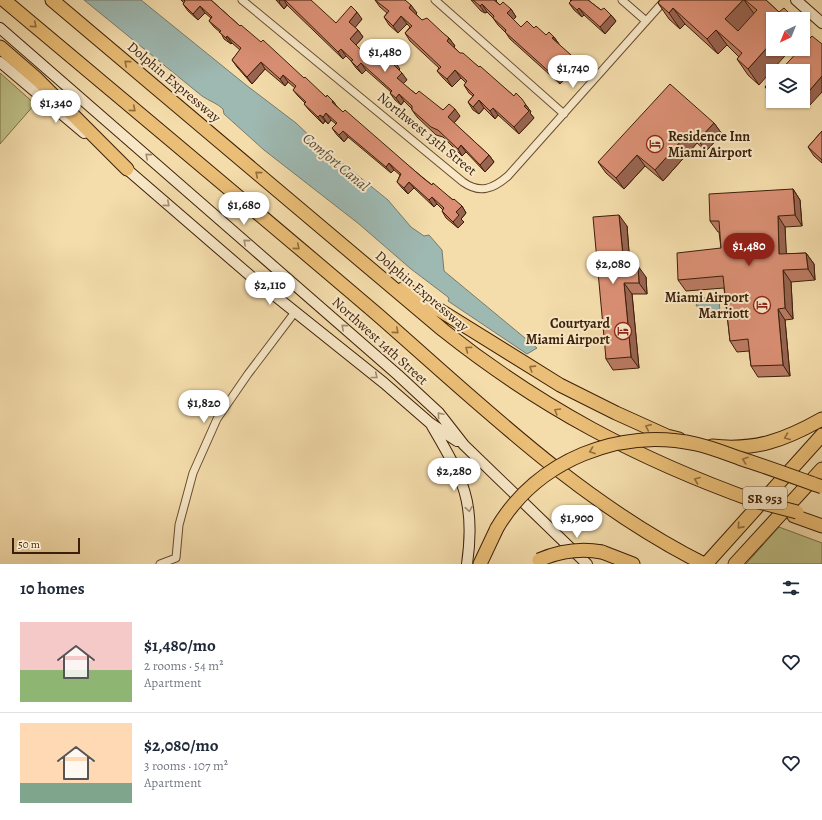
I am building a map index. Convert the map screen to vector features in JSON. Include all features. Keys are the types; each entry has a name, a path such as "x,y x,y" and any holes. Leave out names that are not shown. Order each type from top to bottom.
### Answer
{"highway":[{"path":"4,0 355,296 559,472 622,518 705,564"},
{"name":"Dolphin Expressway","path":"52,0 462,345 499,373 544,403 632,451 692,478 734,494 796,514"},
{"path":"0,46 37,80 127,169"},
{"path":"369,267 554,382 596,404 667,436 707,445 744,447 781,440 822,419"},
{"name":"SR 953","path":"705,564 822,435"},
{"path":"480,564 497,528 521,497 552,470 574,457 592,450 632,441 662,440 696,444 822,487"},
{"name":"SR 953","path":"735,564 822,469"},
{"path":"796,514 822,519"},
{"path":"796,514 822,526"},
{"path":"536,562 558,553 585,550 602,552 633,564"}],"main road":[{"path":"796,0 822,23"},
{"name":"Northwest 14th Street","path":"0,28 398,375 439,413 464,446 587,564"},
{"name":"Northwest 14th Street","path":"0,62 254,279 384,383 430,423 464,446"},
{"path":"430,423 454,464 466,492 471,529 467,564"}],"street":[{"name":"Northwest 13th Street","path":"242,0 463,182 476,189 487,189 497,185 508,176 564,114"},
{"path":"434,0 564,114 664,0"},
{"path":"622,0 646,20"},
{"path":"160,564 177,561 179,525 193,473 217,419 248,374 295,312"}],"green space":[{"path":"0,73 35,104 0,144"},
{"path":"779,527 822,543 822,564 746,564"}],"water":[{"name":"Comfort Canal","path":"84,0 141,0 246,85 296,123 334,159 335,158 341,162 388,200 411,227 424,236 429,235 442,250 444,271 537,348 527,354 448,301 448,297 411,269 359,224 264,150 224,114 221,107 202,96"},
{"path":"705,298 708,302 719,301 720,311 700,313 699,306 696,306 699,299"}],"building":[{"path":"184,0 211,0 240,26 241,25 261,42 263,40 326,97 327,95 343,112 345,110 423,178 432,185 433,183 462,206 456,212 459,215 453,222 442,211 444,208 432,197 429,200 409,182 404,188 397,182 401,174 389,163 386,167 343,131 339,135 332,128 337,123 326,113 323,117 320,115 318,117 304,104 306,102 293,90 296,86 283,75 280,79 261,62 247,77 232,60 241,48 227,36 226,38 219,32 221,31 209,21 212,17 200,6 193,14 183,4 185,1"},
{"path":"285,0 311,0 336,23 351,6 357,12 349,22 358,30 350,39 361,50 370,41 395,62 393,64 402,73 397,78 416,94 419,91 443,110 449,104 455,109 448,117 489,155 480,165 461,145 458,149 438,130 431,127 412,110 412,106 399,94 396,98 390,93 392,91 361,63 357,67 351,61 353,60 341,49 338,52"},
{"path":"375,0 405,0 411,5 409,8 422,20 427,18 449,38 447,41 460,53 463,53 479,67 480,66 514,96 516,93 522,99 526,105 524,106 529,111 514,127 493,108 490,111 479,100 473,107 468,102 474,95 464,85 467,81 455,70 447,79 437,71 441,67 405,33 412,26 401,16 393,26 384,17 389,11"},
{"path":"473,0 494,0 500,5 503,2 511,9 507,13 521,27 527,21 534,28 536,26 546,35 549,32 554,37 552,38 571,55 567,60 568,62 555,77 505,32 506,30 493,18 494,16 482,4 480,6"},
{"path":"572,0 588,0 601,10 604,8 611,15 600,27 579,8 577,10 569,3"},
{"path":"660,0 743,0 725,19 738,31 757,10 745,0 766,0 779,12 766,12 766,49 748,69 737,59 742,53 716,30 707,39 673,8 669,13 658,3"},
{"path":"784,8 788,12 779,12"},
{"path":"812,36 822,44 822,76 810,90 810,64 786,64 794,56 810,56 810,38"},
{"name":"Residence Inn Miami Airport","path":"670,84 714,123 698,140 689,132 655,170 637,155 616,178 598,162"},
{"path":"822,131 822,160 808,147"},
{"name":"Miami Airport Marriott","path":"793,189 795,215 778,216 779,254 806,253 808,269 783,270 785,308 778,309 783,365 751,366 748,339 730,341 723,276 678,280 677,253 721,248 719,221 710,221 709,194"},
{"name":"Courtyard Miami Airport","path":"619,215 624,266 638,266 639,283 624,283 631,357 606,359 593,217"}],"place":[{"name":"Residence Inn Miami Airport","path":"655,144"},
{"name":"Miami Airport Marriott","path":"762,305"},
{"name":"Courtyard Miami Airport","path":"623,331"}]}
